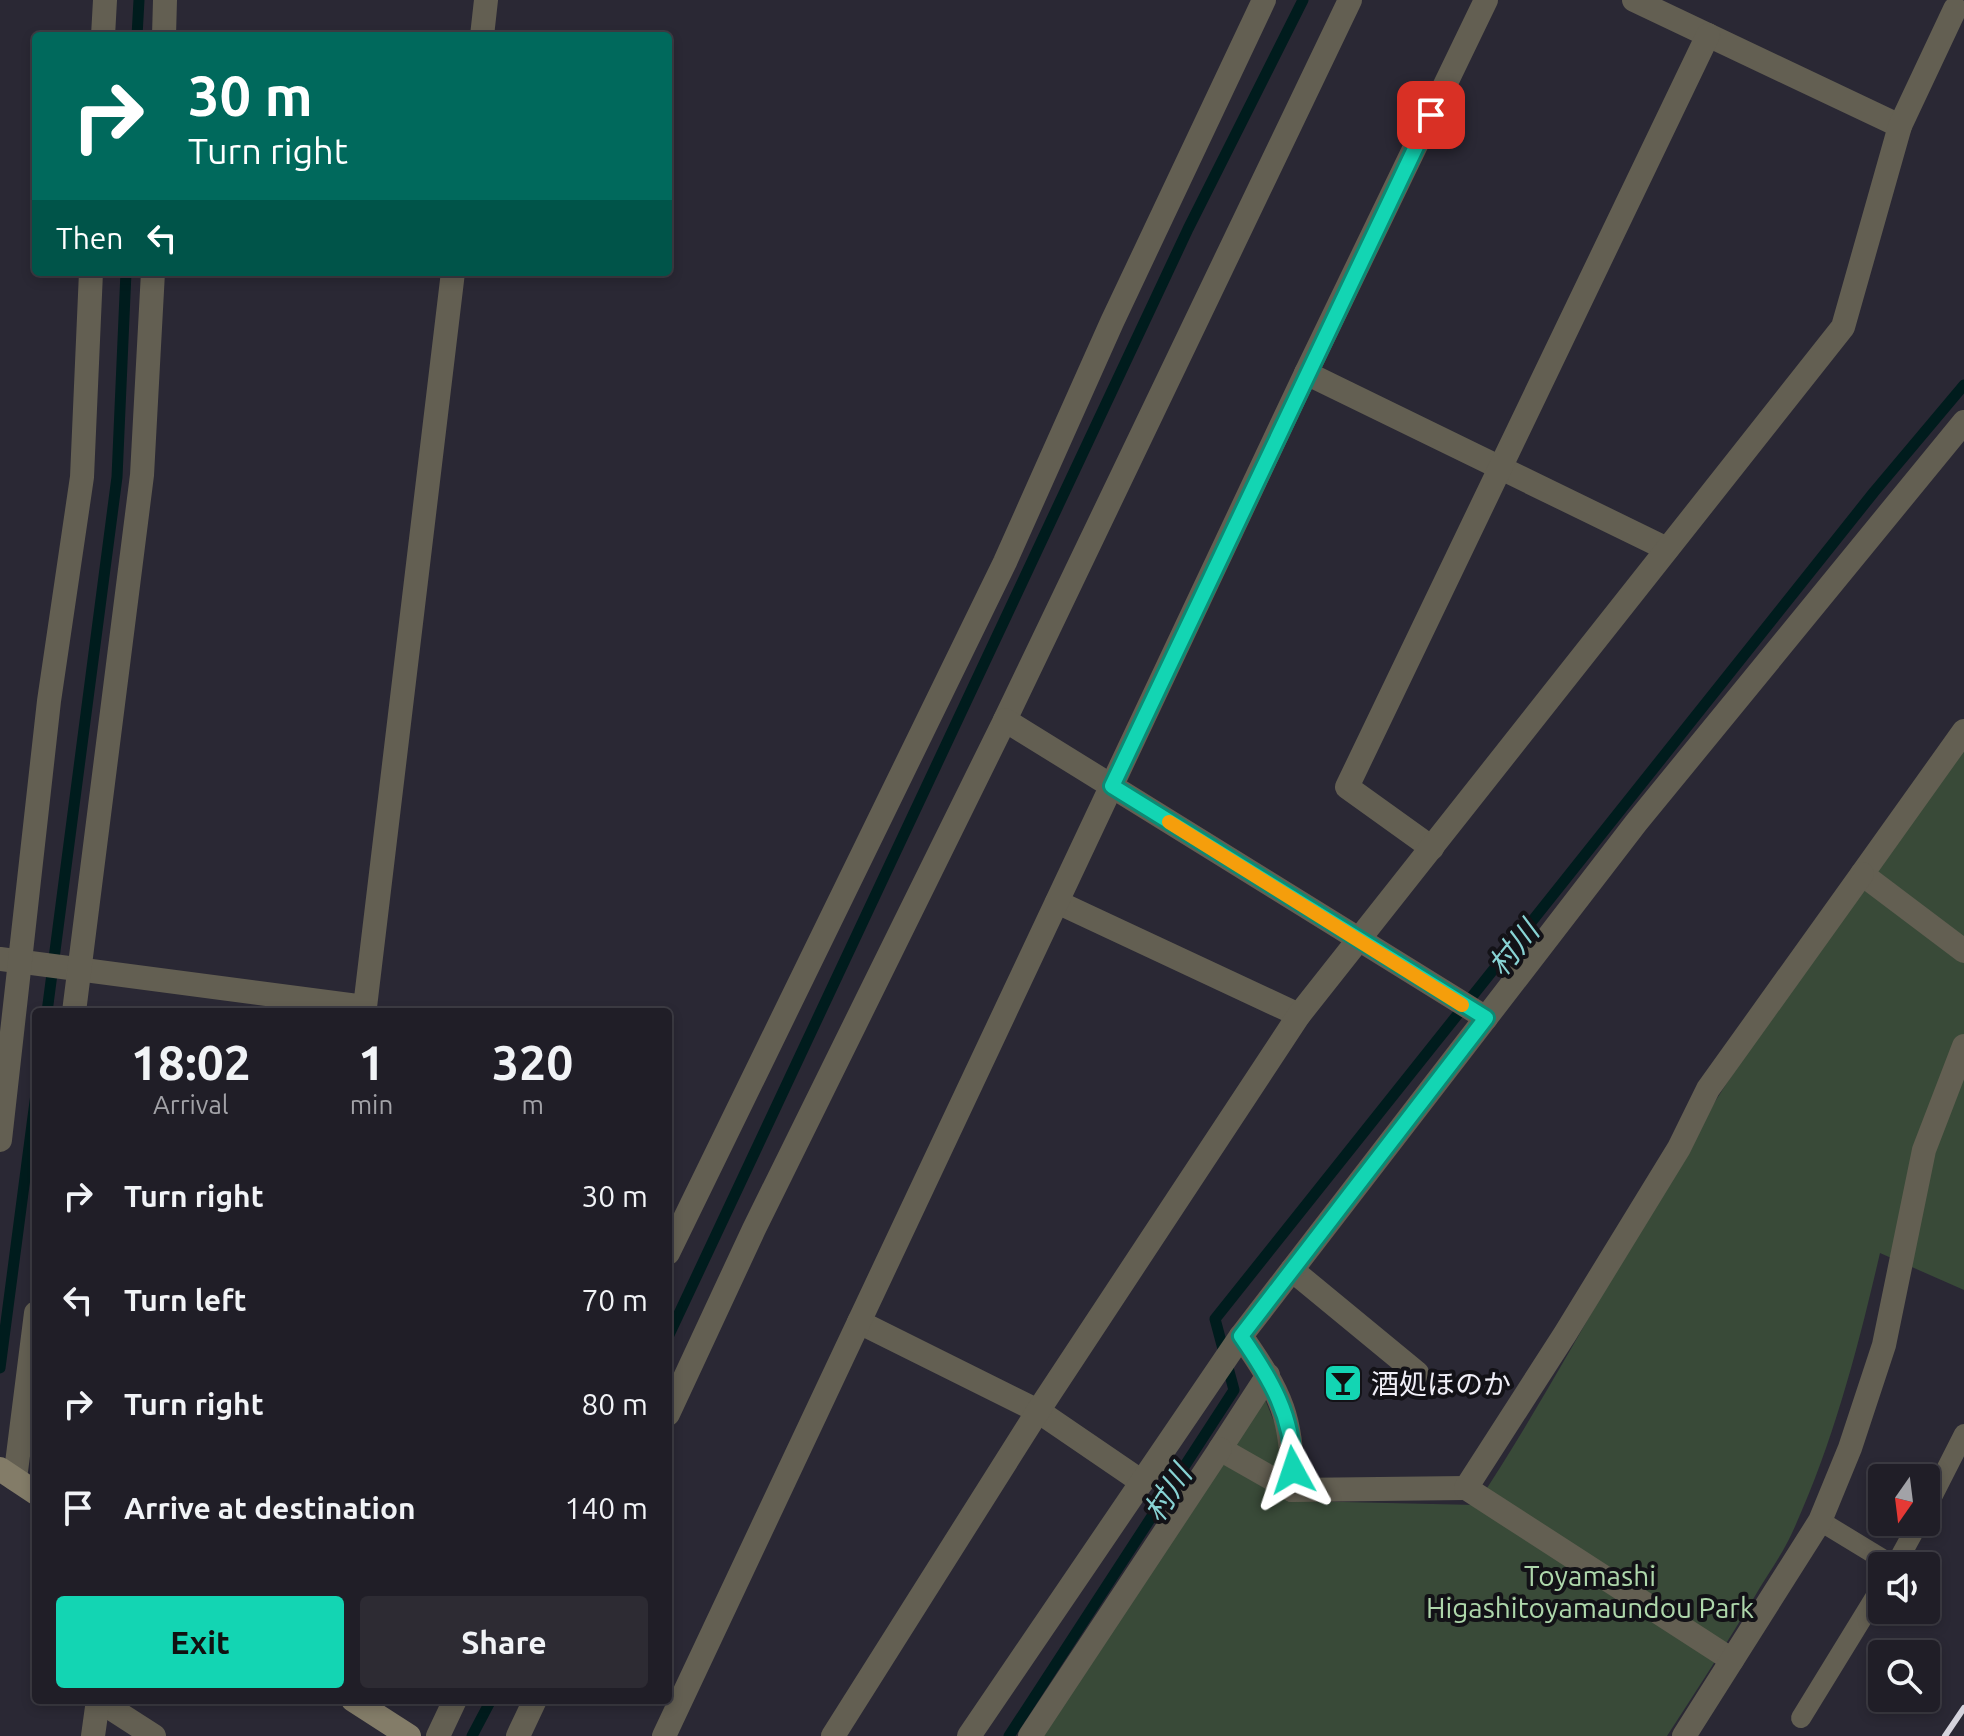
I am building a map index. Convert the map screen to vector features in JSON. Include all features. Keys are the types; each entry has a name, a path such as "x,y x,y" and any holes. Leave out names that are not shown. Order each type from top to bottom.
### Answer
{"street":[{"path":"103,32 105,0"},
{"path":"164,32 165,0"},
{"path":"482,32 486,0"},
{"path":"672,1245 1005,562 1125,294 1264,0"},
{"path":"672,1405 754,1229 1005,720 1350,0"},
{"path":"675,1732 859,1322 1306,373 1486,0"},
{"path":"1634,0 1900,126"},
{"path":"833,1736 1038,1411 1299,1015 1843,327 1900,126 1952,8"},
{"path":"1432,848 1347,787 1708,35"},
{"path":"0,1140 16,961 49,701 82,477 91,276"},
{"path":"74,1008 142,475 153,276"},
{"path":"16,961 365,1007 453,276"},
{"path":"1306,373 1667,549"},
{"path":"969,1736 1241,1336 1636,823 1964,422"},
{"path":"1005,720 1486,1018"},
{"path":"1466,1488 1679,1148 1708,1089 1964,731"},
{"path":"1862,874 1964,951"},
{"path":"1057,902 1299,1015"},
{"path":"1684,1736 1820,1521 1850,1448 1884,1345 1924,1150 1964,1046"},
{"path":"1292,1270 1417,1373"},
{"path":"859,1322 1038,1411 1142,1482"},
{"path":"32,1335 7,1474 32,1490"},
{"path":"1241,1336 1268,1375 1284,1407 1293,1450 1292,1490"},
{"path":"1030,1736 1268,1375"},
{"path":"1220,1449 1292,1490 1466,1488 1732,1660"},
{"path":"93,1736 97,1704"},
{"path":"104,1704 154,1736"},
{"path":"359,1704 409,1736"},
{"path":"438,1736 453,1704"},
{"path":"518,1736 533,1704"}],"lane":[{"path":"1940,1481 1964,1434"},
{"path":"1820,1521 1871,1552"},
{"path":"1801,1718 1868,1609"}],"green space":[{"name":"Toyamashi Higashitoyamaundou Park","path":"1964,748 1964,1290 1880,1253 1843,1395 1807,1499 1779,1557 1667,1736 1042,1736 1264,1397 1284,1446 1300,1501 1476,1505 1540,1402 1723,1089 1811,959"}],"waterway":[{"path":"137,32 139,0"},
{"path":"672,1328 1188,229 1303,0"},
{"path":"48,1008 117,477 126,276"},
{"name":"村川","path":"1009,1736 1234,1390 1215,1319 1874,492 1964,385"},
{"path":"0,1368 32,1124"},
{"path":"472,1736 489,1704"}],"railway":[{"path":"1945,1736 1964,1708"}],"slow traffic":[{"path":"1169,822 1462,1005"}],"place":[{"name":"酒処ほのか","path":"1343,1383"}],"route":[{"path":"1293,1470 1293,1450 1284,1407 1268,1375 1241,1336 1486,1018 1112,786 1431,115"}]}
